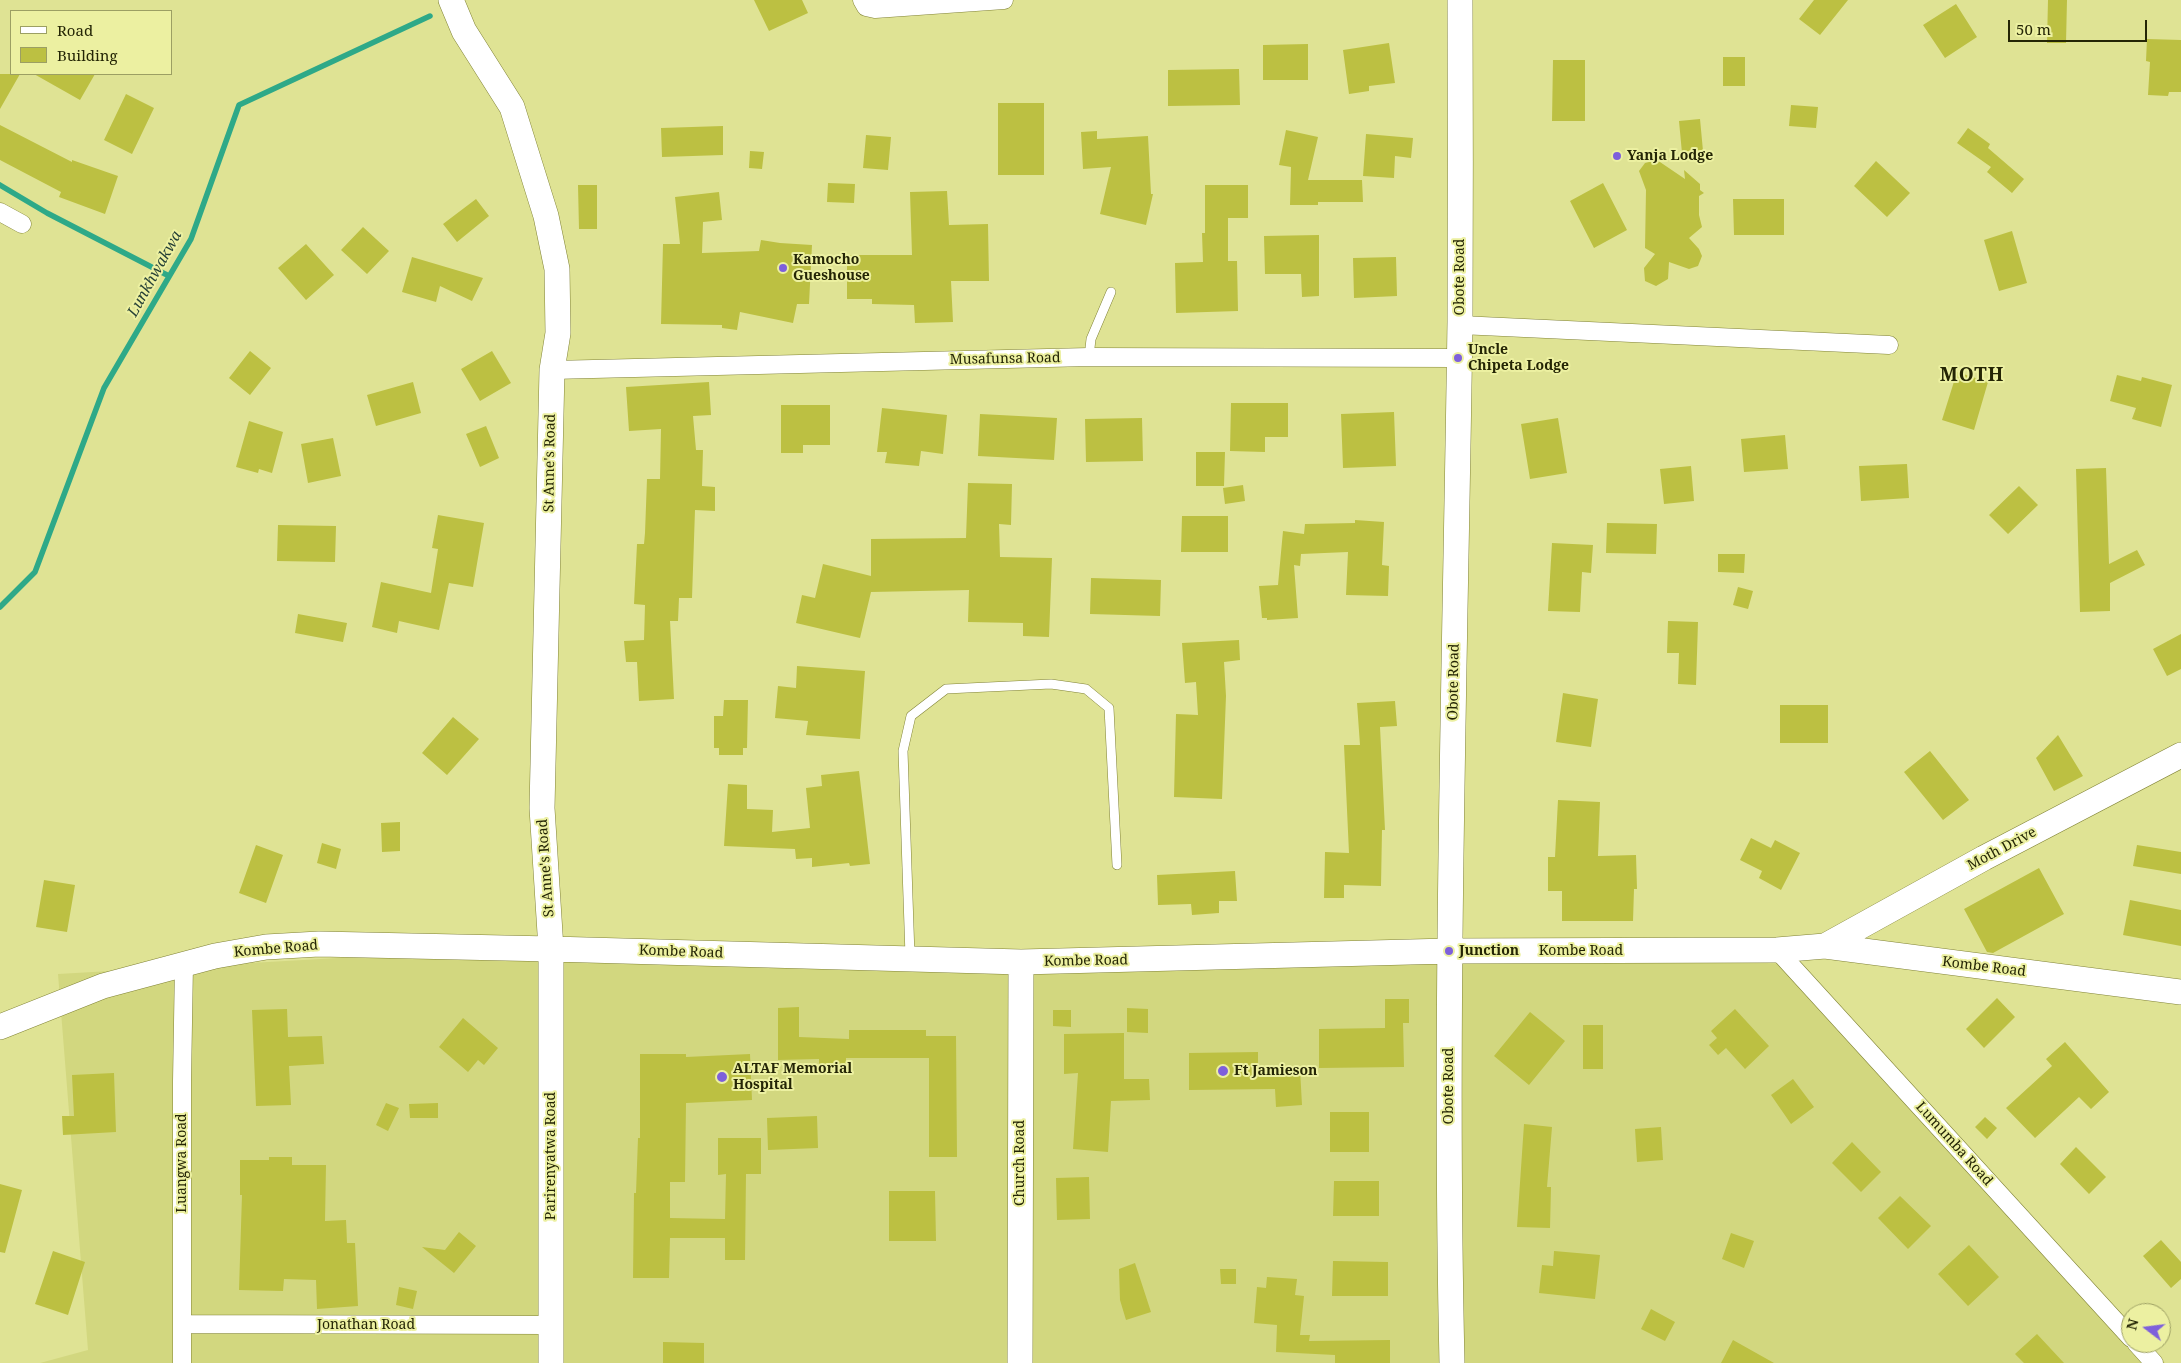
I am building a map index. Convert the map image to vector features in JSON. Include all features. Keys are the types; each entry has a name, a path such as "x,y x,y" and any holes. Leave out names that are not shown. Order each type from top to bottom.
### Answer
{"street":[{"name":"St Anne's Road","path":"451,0 464,31 512,107 546,216 557,269 558,332 552,370 542,808 551,949"},
{"path":"862,0 866,6 875,10 1004,0"},
{"name":"Obote Road","path":"1452,1363 1449,1225 1450,952 1460,325 1460,0"},
{"path":"0,212 22,224"},
{"path":"1460,325 1889,345"},
{"name":"Musafunsa Road","path":"552,370 1089,357 1458,358"},
{"name":"Moth Drive","path":"1825,946 1984,858 2181,754"},
{"name":"Kombe Road","path":"0,1027 103,986 184,964 266,947 319,944 1021,962 1450,952 1777,950 1825,946 2181,992"},
{"name":"Parirenyatwa Road","path":"551,949 551,1363"},
{"name":"Lumumba Road","path":"1777,950 2121,1327"},
{"name":"Church Road","path":"1020,1363 1021,962"},
{"name":"Luangwa Road","path":"182,1363 184,964"},
{"name":"Jonathan Road","path":"182,1324 550,1326"},
{"path":"2145,1353 2154,1363"}],"lane":[{"path":"1089,357 1091,339 1111,292"},
{"path":"910,959 903,751 911,716 946,689 1051,684 1086,690 1109,708 1117,865"}],"shaded area":[{"path":"513,948 1423,952 1800,964 2121,1332 2121,1353 2156,1353 2165,1363 40,1363 88,1350 58,974"}],"building":[{"path":"754,0 802,0 808,13 769,31"},
{"path":"1814,0 1848,0 1820,35 1799,19"},
{"path":"2048,0 2067,0 2066,43 2047,43"},
{"path":"1956,4 1977,37 1945,58 1923,25"},
{"path":"2147,39 2181,40 2181,92 2169,92 2168,96 2148,95 2150,62 2146,61"},
{"path":"1389,43 1395,83 1369,86 1369,91 1349,94 1343,50"},
{"path":"1308,44 1308,80 1263,80 1263,45"},
{"path":"1723,57 1745,57 1745,86 1723,86"},
{"path":"1553,60 1585,60 1585,121 1552,121"},
{"path":"1239,69 1240,105 1168,106 1168,70"},
{"path":"0,74 19,75 0,109"},
{"path":"36,75 94,75 80,100"},
{"path":"126,94 154,108 132,154 104,140"},
{"path":"998,103 1044,103 1044,175 998,175"},
{"path":"1791,105 1818,107 1816,128 1789,126"},
{"path":"1700,119 1703,151 1682,153 1679,121"},
{"path":"0,125 72,162 72,160 118,176 105,214 59,197 61,192 0,160"},
{"path":"723,126 723,155 662,157 661,128"},
{"path":"1968,128 1990,144 1988,148 2024,179 2012,193 1987,172 1991,167 1957,143"},
{"path":"1286,130 1318,137 1308,180 1362,180 1363,202 1318,202 1318,205 1290,205 1291,167 1279,165"},
{"path":"1097,131 1097,139 1148,136 1151,194 1153,194 1146,225 1100,214 1111,167 1083,169 1081,132"},
{"path":"1366,134 1413,138 1411,158 1395,156 1394,178 1363,176"},
{"path":"866,135 891,137 888,170 863,168"},
{"path":"750,151 764,152 762,169 749,168"},
{"path":"1657,160 1685,179 1684,170 1700,184 1700,190 1704,193 1699,196 1699,215 1702,227 1689,238 1699,249 1702,256 1698,266 1689,269 1669,262 1668,279 1656,286 1645,281 1644,268 1655,254 1645,248 1646,190 1639,171 1645,163"},
{"path":"1876,161 1910,193 1887,217 1854,186"},
{"path":"828,183 855,184 854,203 827,202"},
{"path":"1603,183 1627,230 1594,248 1570,201"},
{"path":"578,185 597,185 597,229 579,229"},
{"path":"1205,185 1248,185 1248,218 1228,218 1228,261 1237,261 1238,311 1176,313 1175,263 1203,262 1202,233 1205,233"},
{"path":"947,191 949,225 988,224 989,281 951,281 953,322 915,323 914,305 872,304 872,299 847,299 847,255 912,255 910,192"},
{"path":"719,192 722,220 703,222 702,253 759,251 761,240 812,245 809,304 797,304 793,323 740,312 737,330 722,328 722,325 661,324 663,244 680,244 675,197"},
{"path":"476,199 489,216 457,242 443,224"},
{"path":"1733,199 1784,199 1784,235 1734,235"},
{"path":"363,227 389,251 367,274 341,250"},
{"path":"2012,231 2027,283 1999,291 1984,240"},
{"path":"1319,235 1319,296 1302,297 1301,274 1265,274 1264,236"},
{"path":"306,244 334,275 306,300 278,268"},
{"path":"412,257 483,278 472,301 440,286 436,302 402,292"},
{"path":"1396,257 1397,296 1354,298 1353,258"},
{"path":"250,351 271,368 250,395 229,378"},
{"path":"492,351 511,383 480,401 461,369"},
{"path":"1957,372 1988,382 1974,430 1942,420"},
{"path":"2117,375 2141,381 2142,377 2172,385 2161,427 2132,419 2136,408 2110,401"},
{"path":"413,382 421,413 376,426 367,395"},
{"path":"709,382 711,415 693,416 696,450 703,450 702,486 715,487 715,511 695,510 692,598 679,598 678,621 670,621 674,699 639,701 637,662 626,662 624,641 644,640 645,605 634,604 637,544 644,544 647,479 660,479 661,429 629,431 626,387"},
{"path":"1231,403 1288,403 1288,437 1265,437 1265,452 1230,451"},
{"path":"781,405 830,405 830,445 803,445 803,453 781,453"},
{"path":"882,408 947,415 943,454 921,451 919,466 885,463 887,452 877,452"},
{"path":"1394,412 1396,466 1343,468 1341,414"},
{"path":"980,414 1057,418 1054,460 978,456"},
{"path":"1142,418 1143,461 1086,462 1085,419"},
{"path":"1558,418 1567,473 1530,479 1521,424"},
{"path":"249,421 283,432 272,473 259,469 258,473 236,467"},
{"path":"486,426 499,458 480,467 466,434"},
{"path":"1785,435 1788,469 1744,472 1741,439"},
{"path":"333,438 341,476 308,483 301,444"},
{"path":"1196,452 1225,452 1224,486 1196,486"},
{"path":"1907,464 1909,498 1861,501 1859,466"},
{"path":"1691,466 1694,501 1664,504 1660,469"},
{"path":"2106,468 2109,564 2137,550 2145,565 2110,583 2110,611 2080,612 2076,469"},
{"path":"968,483 1012,484 1011,525 999,524 1000,557 1052,558 1049,637 1023,636 1023,623 968,622 969,590 871,592 860,638 796,623 802,595 815,598 823,564 871,576 871,539 966,538"},
{"path":"1243,485 1245,501 1225,504 1223,488"},
{"path":"2019,486 2038,505 2008,534 1989,515"},
{"path":"438,515 484,523 473,587 449,583 439,630 399,621 397,633 372,627 381,582 431,593 438,549 432,548"},
{"path":"1182,516 1228,516 1228,552 1181,552"},
{"path":"1355,520 1384,522 1382,565 1389,566 1388,596 1346,595 1348,552 1301,554 1300,566 1294,565 1298,618 1267,620 1267,618 1262,618 1259,586 1278,585 1283,531 1304,534 1305,524 1355,523"},
{"path":"1607,523 1657,524 1656,554 1606,553"},
{"path":"278,525 336,526 335,562 277,561"},
{"path":"1552,543 1593,545 1591,573 1582,572 1580,612 1548,611"},
{"path":"1718,554 1745,554 1744,573 1718,572"},
{"path":"1091,578 1161,580 1160,616 1090,614"},
{"path":"1738,587 1753,591 1748,609 1733,605"},
{"path":"298,614 347,623 343,642 295,633"},
{"path":"1668,621 1698,622 1696,685 1678,684 1679,653 1667,653"},
{"path":"2181,634 2181,669 2167,676 2153,649"},
{"path":"1239,640 1240,660 1224,662 1226,696 1222,799 1174,797 1176,714 1198,715 1196,682 1185,683 1182,643"},
{"path":"797,666 865,671 860,739 806,735 808,721 775,718 778,686 796,688"},
{"path":"1563,693 1598,699 1591,747 1556,742"},
{"path":"724,700 748,700 747,748 743,748 743,755 719,755 719,748 714,748 714,716 723,716"},
{"path":"1395,701 1397,726 1380,727 1385,830 1382,830 1381,886 1344,885 1344,898 1324,898 1325,852 1349,853 1344,745 1360,745 1357,703"},
{"path":"1780,705 1828,705 1828,743 1780,743"},
{"path":"453,717 479,739 447,775 422,753"},
{"path":"2058,735 2083,776 2054,791 2036,758"},
{"path":"1930,751 1969,800 1943,820 1904,772"},
{"path":"859,771 870,864 850,866 849,863 812,867 812,858 796,859 795,849 724,846 728,784 747,785 747,809 773,810 772,832 810,828 806,788 822,786 821,775"},
{"path":"1558,800 1600,802 1598,856 1636,855 1637,889 1634,889 1633,921 1562,921 1562,891 1548,891 1548,857 1555,857"},
{"path":"400,822 400,851 382,852 381,823"},
{"path":"1751,838 1771,848 1775,840 1800,853 1781,890 1759,878 1762,871 1740,860"},
{"path":"322,843 341,849 336,869 317,863"},
{"path":"256,845 283,855 266,903 239,893"},
{"path":"2137,845 2181,852 2181,874 2133,866"},
{"path":"2039,868 2064,914 1993,953 1987,952 1964,909"},
{"path":"1235,871 1237,901 1219,901 1219,913 1192,915 1191,904 1158,905 1157,875"},
{"path":"44,880 75,885 67,932 36,927"},
{"path":"2130,900 2181,910 2181,946 2123,935"},
{"path":"1997,998 2015,1017 1984,1048 1966,1029"},
{"path":"1385,999 1409,999 1409,1023 1403,1023 1404,1067 1319,1068 1319,1029 1385,1028"},
{"path":"799,1007 799,1037 849,1039 849,1030 926,1030 926,1036 956,1036 957,1157 929,1157 929,1058 846,1058 846,1066 819,1064 819,1059 778,1060 778,1008"},
{"path":"1127,1008 1148,1009 1148,1033 1127,1032"},
{"path":"287,1009 288,1037 322,1036 324,1064 289,1066 291,1105 256,1106 252,1010"},
{"path":"1735,1009 1769,1046 1745,1069 1726,1048 1718,1055 1709,1045 1717,1038 1711,1031"},
{"path":"1053,1010 1071,1010 1071,1027 1053,1026"},
{"path":"1530,1012 1565,1041 1529,1085 1494,1056"},
{"path":"463,1018 498,1048 484,1065 478,1060 468,1072 439,1047"},
{"path":"1583,1025 1603,1025 1603,1069 1583,1069"},
{"path":"1124,1033 1124,1079 1149,1079 1150,1100 1111,1101 1108,1152 1073,1149 1078,1073 1064,1074 1064,1034"},
{"path":"2065,1042 2109,1092 2091,1109 2079,1097 2035,1138 2006,1108 2052,1066 2046,1059"},
{"name":"Ft Jamieson","path":"1258,1052 1258,1072 1300,1069 1302,1105 1276,1107 1275,1089 1189,1090 1189,1053"},
{"path":"640,1054 686,1054 686,1057 750,1054 752,1100 686,1103 685,1182 670,1182 670,1218 725,1219 726,1174 718,1175 718,1138 761,1138 761,1174 746,1174 745,1260 725,1260 725,1238 670,1238 669,1278 633,1278 634,1193 636,1193 638,1138 640,1138"},
{"path":"114,1073 116,1132 63,1135 62,1116 74,1116 72,1075"},
{"path":"1793,1079 1814,1107 1791,1124 1771,1095"},
{"path":"386,1103 399,1108 388,1131 376,1125"},
{"path":"438,1103 438,1118 410,1118 409,1104"},
{"path":"1330,1112 1369,1112 1369,1152 1330,1152"},
{"path":"817,1116 818,1148 768,1150 767,1118"},
{"path":"1985,1117 1997,1128 1987,1139 1975,1127"},
{"path":"1524,1124 1552,1127 1547,1187 1551,1187 1550,1228 1517,1227"},
{"path":"1661,1127 1663,1160 1637,1162 1635,1129"},
{"path":"1852,1142 1881,1172 1861,1192 1832,1163"},
{"path":"2076,1147 2106,1177 2089,1194 2060,1164"},
{"path":"269,1157 292,1157 292,1165 326,1165 325,1221 346,1220 347,1243 355,1243 358,1306 317,1309 316,1280 284,1279 283,1291 239,1290 242,1195 240,1195 240,1160 269,1160"},
{"path":"1089,1177 1090,1219 1057,1220 1056,1178"},
{"path":"1334,1181 1379,1181 1379,1216 1333,1216"},
{"path":"0,1184 22,1190 5,1253 0,1252"},
{"path":"889,1191 935,1191 936,1241 889,1241"},
{"path":"1900,1196 1931,1226 1908,1249 1878,1218"},
{"path":"459,1232 476,1246 454,1273 422,1247 445,1250"},
{"path":"1731,1233 1754,1241 1744,1268 1722,1259"},
{"path":"2161,1240 2181,1262 2181,1279 2171,1288 2143,1256"},
{"path":"1969,1245 1999,1277 1968,1306 1938,1274"},
{"path":"53,1251 85,1262 68,1315 35,1304"},
{"path":"1554,1251 1600,1255 1595,1299 1539,1293 1542,1265 1553,1266"},
{"path":"1333,1261 1388,1262 1388,1296 1332,1296"},
{"path":"1135,1263 1151,1312 1126,1320 1120,1300 1119,1269"},
{"path":"1220,1269 1236,1269 1236,1284 1221,1284"},
{"path":"1267,1277 1297,1279 1295,1295 1304,1296 1300,1335 1310,1335 1309,1341 1390,1340 1390,1363 1335,1363 1335,1355 1276,1352 1277,1325 1254,1323 1257,1287 1266,1288"},
{"path":"399,1287 417,1291 413,1309 396,1305"},
{"path":"1651,1309 1675,1322 1665,1341 1641,1329"},
{"path":"2037,1334 2064,1363 2024,1363 2015,1354"},
{"path":"1733,1340 1774,1363 1721,1363"},
{"path":"663,1342 704,1343 704,1363 663,1363"}],"waterway":[{"name":"Lunkhwakwa","path":"0,607 35,572 104,388 191,239 239,105 430,16"},
{"path":"0,185 47,213 169,276"}],"place":[{"name":"Yanja Lodge","path":"1617,156"},
{"name":"Kamocho Gueshouse","path":"783,268"},
{"name":"Uncle Chipeta Lodge","path":"1458,358"},
{"name":"Junction","path":"1449,951"},
{"name":"Ft Jamieson","path":"1223,1071"},
{"name":"ALTAF Memorial Hospital","path":"722,1077"}],"district":[{"name":"MOTH","path":"1972,376"}]}
